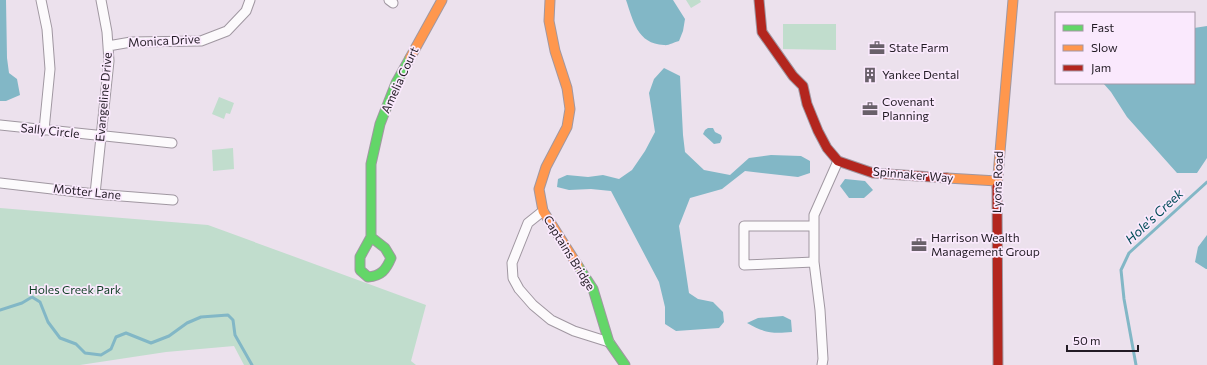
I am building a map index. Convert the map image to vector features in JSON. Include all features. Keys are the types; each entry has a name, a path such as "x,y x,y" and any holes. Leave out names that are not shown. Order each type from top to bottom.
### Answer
{"street":[{"path":"41,0 47,29 50,69 44,130"},
{"name":"Evangeline Drive","path":"95,194 109,61 101,0"},
{"name":"Monica Drive","path":"108,46 131,42 201,41 227,31 246,11 250,0"},
{"name":"Amelia Court","path":"371,237 371,164 380,124 396,83 442,0"},
{"name":"Captains Bridge","path":"550,0 548,21 554,50 567,88 570,109 567,127 546,167 539,189 543,211 593,289 609,342 625,365"},
{"path":"759,0 762,32 793,76 803,86 807,104 818,131 827,148 838,161 814,215 814,262 820,310 822,365"},
{"name":"Lyons Road","path":"998,365 997,181 1013,0"},
{"name":"Sally Circle","path":"0,125 101,137 172,143"},
{"name":"Spinnaker Way","path":"838,161 873,173 997,181"},
{"name":"Motter Lane","path":"0,183 95,194 173,200"},
{"name":"Captains Bridge","path":"543,211 528,223 512,263 513,278 519,289 533,305 551,320 574,331 609,342"},
{"path":"814,226 744,226 744,265 814,262"}],"green space":[{"path":"686,0 700,0 701,2 691,8"},
{"path":"783,24 836,24 836,50 783,49"},
{"path":"219,97 234,103 230,114 226,113 224,119 212,114"},
{"path":"233,148 234,169 213,171 212,150"},
{"name":"Holes Creek Park","path":"0,208 208,225 426,305 411,361 416,365 244,365 234,346 166,352 80,365 0,365"}],"water":[{"path":"0,0 6,0 7,58 9,73 17,79 20,95 6,101 0,101"},
{"path":"626,0 673,0 685,19 683,31 679,41 666,45 655,44 642,36 634,23"},
{"path":"1207,26 1207,158 1197,173 1177,173 1127,117 1111,92 1104,84 1195,84 1195,28"},
{"path":"664,68 680,76 685,152 704,170 730,175 749,158 771,155 801,156 810,161 810,173 798,177 745,171 722,189 690,198 679,226 689,293 698,299 713,302 723,312 724,322 719,328 676,331 665,324 665,307 659,282 611,191 591,189 569,190 557,187 558,179 567,175 588,177 603,175 619,179 632,170 645,151 655,132 649,93 654,79"},
{"path":"708,128 713,128 715,132 721,135 722,138 720,143 714,144 703,134"},
{"path":"845,179 865,181 873,190 864,198 849,198 840,186"},
{"path":"1207,235 1206,269 1195,262 1198,247"},
{"path":"783,316 791,320 792,332 769,332 747,323 758,318"}],"waterway":[{"name":"Hole's Creek","path":"1136,365 1124,299 1121,270 1129,253 1207,182"},
{"name":"Hole's Creek","path":"0,310 22,303 32,297 40,302 48,322 60,338 76,344 85,353 101,355 111,349 116,337 126,333 151,343 169,336 187,323 201,317 228,315 233,320 235,335 252,365"}],"traffic: fast":[{"path":"371,237 385,248 391,258 387,266 380,274 368,277 360,270 360,257 371,237 371,164 380,124 396,83 410,58"},
{"path":"578,266 593,289 609,342 625,365"}],"traffic: slow":[{"path":"410,58 442,0"},
{"path":"550,0 549,21 555,51 567,88 570,109 567,127 546,167 539,189 543,211 578,266"},
{"path":"997,187 1013,0"},
{"path":"947,178 997,181"}],"traffic: jam":[{"path":"759,0 762,32 793,76 803,86 807,104 818,131 827,148 838,161 873,173 947,178"},
{"path":"997,187 998,365"}],"place":[{"name":"State Farm","path":"877,48"},
{"name":"Yankee Dental","path":"870,75"},
{"name":"Covenant Planning","path":"870,109"},
{"name":"Harrison Wealth Management Group","path":"919,245"}]}
